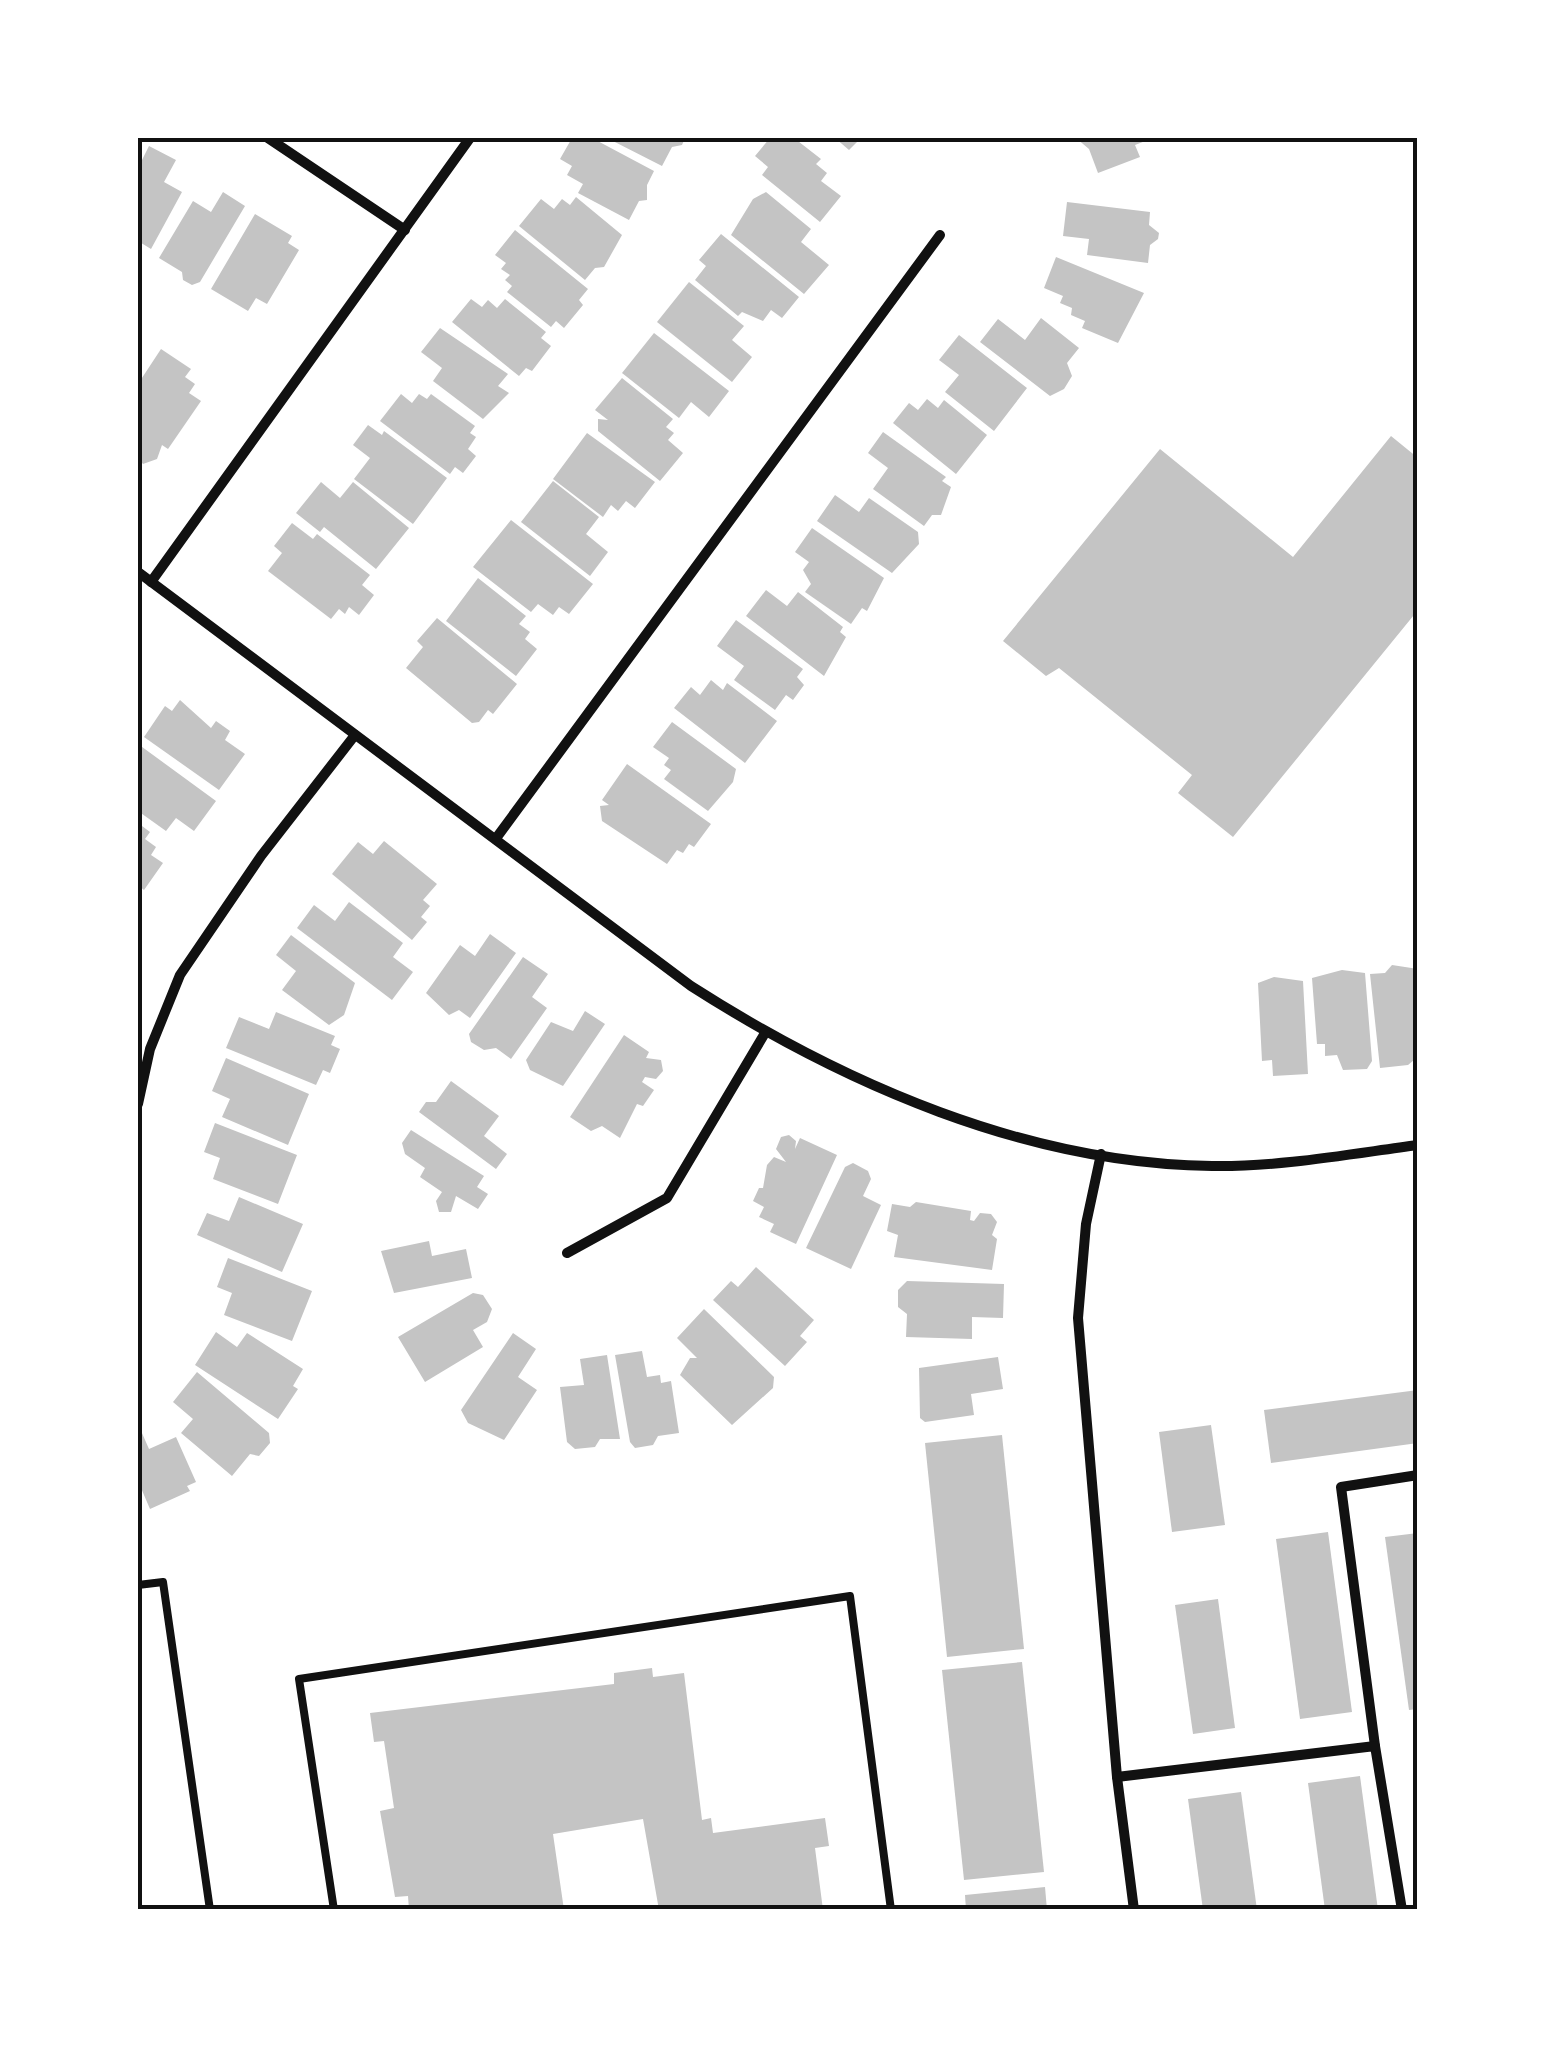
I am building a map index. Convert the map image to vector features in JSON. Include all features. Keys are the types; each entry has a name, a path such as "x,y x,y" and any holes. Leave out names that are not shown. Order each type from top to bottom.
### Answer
{"street":[{"path":"268,138 405,230"},
{"path":"151,582 470,138"},
{"path":"497,837 940,235"},
{"path":"138,572 497,837 691,986 764,1034 887,1090 1023,1140 1101,1154 1215,1166 1418,1145"},
{"path":"138,1104 150,1049 180,975 261,856 356,735"},
{"path":"567,1253 667,1198 764,1034"},
{"path":"1101,1154 1086,1224 1078,1318 1117,1777 1134,1910"},
{"path":"1402,1910 1342,1487 1418,1475"},
{"path":"1117,1777 1376,1746"}],"lane":[{"path":"138,1585 164,1582 210,1910"},
{"path":"334,1910 299,1679 850,1596 892,1910"}],"building":[{"path":"572,138 592,138 654,171 647,185 647,200 639,201 629,220 578,193 583,184 567,175 572,166 560,159"},
{"path":"607,138 685,138 682,145 672,147 662,166"},
{"path":"770,138 794,138 821,159 816,164 827,173 821,181 841,196 820,222 762,175 768,167 755,156"},
{"path":"835,138 861,138 849,150"},
{"path":"1076,138 1153,138 1135,145 1140,157 1098,173 1089,149"},
{"path":"149,146 176,160 164,182 182,192 151,249 138,241 138,168"},
{"path":"223,192 245,206 200,282 192,285 183,280 182,272 159,258 193,201 211,212"},
{"path":"766,192 811,229 801,242 829,265 804,294 731,235 753,199"},
{"path":"576,197 622,235 604,267 595,268 585,280 519,226 541,199 554,209 562,199 570,205"},
{"path":"1067,202 1150,212 1149,225 1159,233 1150,245 1148,263 1087,255 1089,239 1063,236"},
{"path":"255,214 292,236 288,243 299,250 267,304 256,298 248,311 211,289"},
{"path":"515,230 588,289 579,300 583,305 564,328 556,321 551,327 507,292 512,286 505,280 510,275 501,269 506,263 495,255"},
{"path":"721,234 799,297 782,318 771,310 763,321 742,312 738,316 695,280 706,266 699,260"},
{"path":"1056,257 1144,293 1118,343 1082,328 1085,321 1071,315 1072,308 1060,303 1063,296 1044,288"},
{"path":"689,282 744,326 732,340 752,357 732,382 657,322"},
{"path":"471,299 482,307 488,300 497,308 505,299 546,332 541,338 551,346 532,371 526,368 519,376 452,322"},
{"path":"1041,318 1079,348 1067,363 1072,376 1064,389 1050,396 980,342 998,319 1025,340"},
{"path":"440,328 508,374 498,386 509,393 483,419 433,381 442,368 421,352"},
{"path":"654,333 729,391 709,417 691,402 679,418 622,373"},
{"path":"959,335 1027,388 994,431 945,392 959,375 939,360"},
{"path":"161,349 191,369 185,377 195,384 189,393 201,401 168,449 162,445 157,459 143,464 138,458 138,384"},
{"path":"622,378 673,419 666,427 674,433 668,440 683,453 660,481 598,431 598,419 608,420 595,410"},
{"path":"401,394 412,403 419,394 427,399 431,394 475,426 470,433 476,437 468,449 476,456 463,473 455,467 450,474 380,421"},
{"path":"927,399 938,408 944,400 987,435 956,474 893,423 909,403 918,410"},
{"path":"368,425 382,435 384,431 447,478 413,524 354,479 370,458 353,445"},
{"path":"883,432 946,477 942,481 951,487 941,515 932,515 924,526 873,489 888,468 868,453"},
{"path":"587,433 655,482 635,508 626,501 618,511 611,505 603,517 553,479"},
{"path":"1391,436 1418,458 1418,610 1233,837 1178,793 1192,775 1059,668 1046,676 1003,641 1160,449 1293,557"},
{"path":"553,481 599,517 586,534 608,552 590,576 521,522"},
{"path":"321,482 340,498 353,482 409,528 376,569 324,527 320,532 296,513"},
{"path":"835,495 859,512 869,498 918,532 919,544 892,573 817,521"},
{"path":"511,520 593,584 569,614 559,607 553,615 538,604 531,612 473,567"},
{"path":"292,523 313,539 317,534 370,575 362,585 374,595 359,615 349,607 345,614 339,609 331,619 268,571 282,553 274,546"},
{"path":"812,528 884,578 867,611 862,608 851,624 805,592 811,584 803,570 809,562 795,552"},
{"path":"478,578 526,616 519,624 530,632 525,639 537,649 516,676 446,621"},
{"path":"766,590 787,606 798,592 843,627 840,632 846,637 824,676 746,616"},
{"path":"437,618 517,684 493,714 488,710 479,722 472,723 406,668 423,647 417,641"},
{"path":"736,620 803,669 797,677 804,685 793,700 786,695 775,710 734,680 744,666 717,646"},
{"path":"711,680 723,690 727,683 777,721 745,763 674,708 691,687 700,695"},
{"path":"180,700 211,728 216,721 230,731 225,740 245,754 219,790 144,737 165,706 172,711"},
{"path":"672,722 736,769 733,782 708,811 664,779 671,770 664,765 669,758 653,747"},
{"path":"138,744 216,801 194,831 176,818 166,831 138,811"},
{"path":"627,764 711,824 694,847 689,844 683,853 677,850 667,864 602,821 600,806 609,805 602,800"},
{"path":"138,823 150,832 145,839 156,847 151,855 163,863 144,890 138,885"},
{"path":"384,841 437,884 423,900 430,906 421,917 427,922 412,940 332,874 358,842 373,854"},
{"path":"349,902 403,943 393,957 413,972 392,1000 297,928 314,905 335,921"},
{"path":"490,934 516,953 470,1018 459,1010 449,1015 426,993 460,945 475,956"},
{"path":"291,935 355,983 344,1015 329,1025 282,990 296,971 276,955"},
{"path":"523,957 548,974 532,997 547,1008 511,1059 496,1048 484,1050 471,1042 469,1034"},
{"path":"1392,965 1418,969 1418,1042 1413,1043 1414,1060 1408,1065 1380,1068 1370,974 1385,973"},
{"path":"1342,970 1365,973 1372,1061 1367,1069 1343,1070 1337,1055 1325,1056 1325,1044 1317,1044 1312,978"},
{"path":"1274,977 1303,981 1308,1074 1273,1076 1272,1060 1262,1061 1258,983"},
{"path":"585,1011 605,1024 563,1086 530,1070 526,1060 551,1022 573,1031"},
{"path":"276,1012 335,1036 331,1045 340,1049 330,1073 323,1070 316,1085 226,1048 239,1017 269,1029"},
{"path":"624,1035 649,1052 646,1058 661,1060 663,1071 656,1079 645,1077 642,1082 654,1090 643,1106 637,1104 620,1138 602,1126 591,1131 570,1117"},
{"path":"226,1058 309,1094 288,1145 222,1117 230,1099 212,1091"},
{"path":"451,1081 499,1116 484,1136 507,1154 496,1169 419,1112 426,1102 436,1102"},
{"path":"215,1123 297,1155 278,1204 213,1179 220,1158 204,1152"},
{"path":"411,1130 484,1176 477,1187 488,1194 478,1209 456,1196 451,1212 439,1212 436,1201 442,1192 420,1177 425,1168 405,1154 402,1143"},
{"path":"789,1135 796,1141 795,1149 800,1138 837,1155 796,1244 770,1232 774,1224 759,1217 764,1207 753,1201 759,1188 763,1188 767,1165 774,1157 786,1162 776,1149 781,1137"},
{"path":"853,1163 868,1171 871,1179 863,1196 881,1205 851,1269 806,1248 845,1167"},
{"path":"239,1197 303,1224 282,1272 197,1235 207,1213 229,1221"},
{"path":"916,1202 971,1211 970,1220 974,1221 980,1213 991,1214 997,1222 992,1235 997,1239 992,1270 894,1257 898,1235 887,1231 892,1204 910,1207"},
{"path":"429,1241 432,1256 466,1249 472,1278 394,1293 381,1251"},
{"path":"228,1258 312,1291 292,1341 224,1315 232,1293 217,1287"},
{"path":"756,1267 814,1320 800,1336 807,1342 785,1366 713,1300 731,1281 738,1287"},
{"path":"907,1281 1004,1284 1003,1318 972,1317 972,1339 906,1337 907,1314 898,1307 898,1290"},
{"path":"473,1293 483,1295 492,1309 487,1322 473,1330 483,1347 425,1382 398,1337"},
{"path":"704,1309 774,1377 773,1388 732,1425 680,1375 690,1358 697,1358 677,1338"},
{"path":"216,1332 237,1347 247,1333 303,1369 293,1386 298,1389 278,1419 195,1365"},
{"path":"513,1333 536,1349 518,1377 537,1390 504,1440 468,1423 461,1410"},
{"path":"642,1351 647,1377 660,1375 661,1383 671,1381 679,1433 658,1436 653,1445 635,1448 630,1442 615,1355"},
{"path":"607,1355 620,1439 600,1439 595,1447 575,1449 567,1442 560,1387 584,1385 580,1359"},
{"path":"998,1357 1003,1389 971,1394 974,1415 925,1422 920,1418 919,1368"},
{"path":"197,1372 269,1433 270,1443 259,1456 250,1454 232,1476 181,1433 193,1419 173,1402"},
{"path":"1418,1390 1418,1443 1271,1463 1264,1410"},
{"path":"138,1424 149,1449 176,1437 196,1482 187,1486 190,1491 150,1509 138,1481"},
{"path":"1211,1425 1225,1525 1172,1532 1159,1432"},
{"path":"1002,1435 1024,1649 947,1657 925,1443"},
{"path":"1328,1532 1352,1712 1300,1719 1276,1539"},
{"path":"1418,1533 1418,1709 1409,1710 1385,1537"},
{"path":"1218,1599 1235,1728 1193,1734 1175,1605"},
{"path":"1022,1662 1044,1872 964,1880 942,1670"},
{"path":"652,1668 653,1677 684,1673 702,1820 711,1818 713,1833 825,1818 829,1846 815,1848 823,1910 659,1910 643,1819 553,1834 564,1910 409,1910 408,1896 395,1897 380,1811 394,1808 384,1741 374,1742 370,1713 614,1684 614,1673"},
{"path":"1360,1776 1378,1910 1325,1910 1308,1783"},
{"path":"1241,1792 1257,1910 1203,1910 1188,1799"},
{"path":"1045,1887 1047,1910 966,1910 965,1895"}]}
